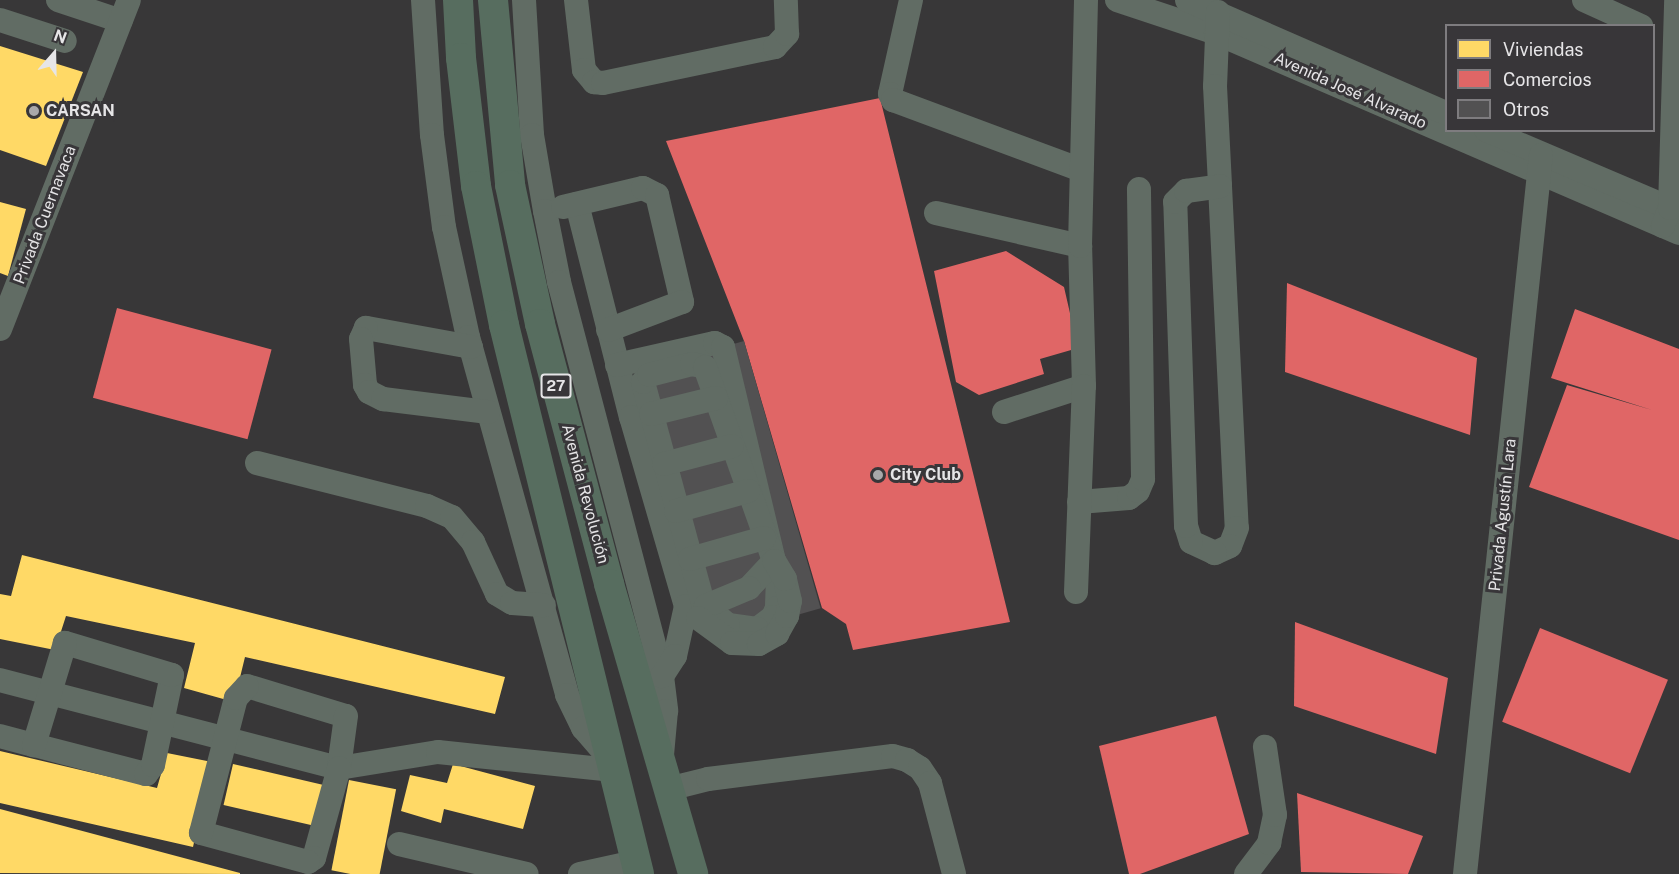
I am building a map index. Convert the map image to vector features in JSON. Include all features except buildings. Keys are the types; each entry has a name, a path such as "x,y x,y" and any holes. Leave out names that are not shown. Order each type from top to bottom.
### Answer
{"main road":[{"name":"27","path":"458,0 461,58 481,209 504,325 571,592 608,762 637,868"},
{"name":"Avenida Revolución","path":"493,0 510,185 537,312 693,874"}],"street":[{"path":"58,0 125,10"},
{"path":"423,0 433,146 444,226 471,347 567,695 583,728 608,762"},
{"path":"524,0 532,135 545,211 559,282 662,676 666,711 665,776 708,780 893,756 907,760 920,768 930,783 954,874"},
{"path":"576,0 584,70 594,82 603,83 775,47 787,34 786,0"},
{"path":"911,0 891,98 1081,170"},
{"path":"1076,592 1084,386 1080,246 1086,0"},
{"name":"Avenida José Alvarado","path":"1117,0 1217,22 1445,113"},
{"name":"Avenida José Alvarado","path":"1189,0 1217,22 1445,122"},
{"path":"1584,0 1637,24"},
{"path":"1673,220 1664,36 1676,0"},
{"name":"Privada Cuernavaca","path":"0,329 5,304 125,10"},
{"path":"0,20 66,41"},
{"path":"1217,22 1220,186 1237,528 1230,546 1215,553 1191,542 1185,526 1175,202 1186,190 1220,186"},
{"name":"Avenida José Alvarado","path":"1467,132 1673,220"},
{"name":"Avenida José Alvarado","path":"1489,132 1540,164"},
{"name":"Privada Agustín Lara","path":"1465,874 1540,164"},
{"path":"545,211 647,188 657,195 682,302 608,330"},
{"path":"1079,502 1129,498 1138,491 1143,479 1139,189"},
{"path":"577,204 617,365 666,508 697,610 732,643 759,644 777,634 787,616 790,601 785,579 776,569 764,538 705,368 692,364 645,378 651,414 664,464 666,508 690,559 697,610 675,656 662,676"},
{"path":"936,213 1080,246"},
{"path":"471,347 366,328 361,339 365,385 369,392 383,399 488,412"},
{"path":"617,365 715,343 723,347 776,569"},
{"path":"1004,412 1084,386"},
{"path":"651,414 716,398"},
{"path":"664,464 732,446"},
{"path":"257,463 427,506 452,517 473,542 498,594 512,603 544,605"},
{"path":"620,513 666,508 748,491"},
{"path":"690,559 764,538"},
{"path":"697,610 749,588 776,569"},
{"path":"0,736 34,745 146,774 153,765 173,682 170,673 67,643 62,649 34,745"},
{"path":"0,680 339,768 438,752 608,762"},
{"path":"247,686 341,711 348,722 339,768 314,858 303,862 201,833 225,740 236,698 247,686"},
{"path":"1246,874 1269,843 1275,815 1265,747"},
{"path":"399,844 527,874"},
{"path":"580,874 637,868"}],"place":[{"name":"CARSAN","path":"34,111"},
{"name":"City Club","path":"878,475"}]}
